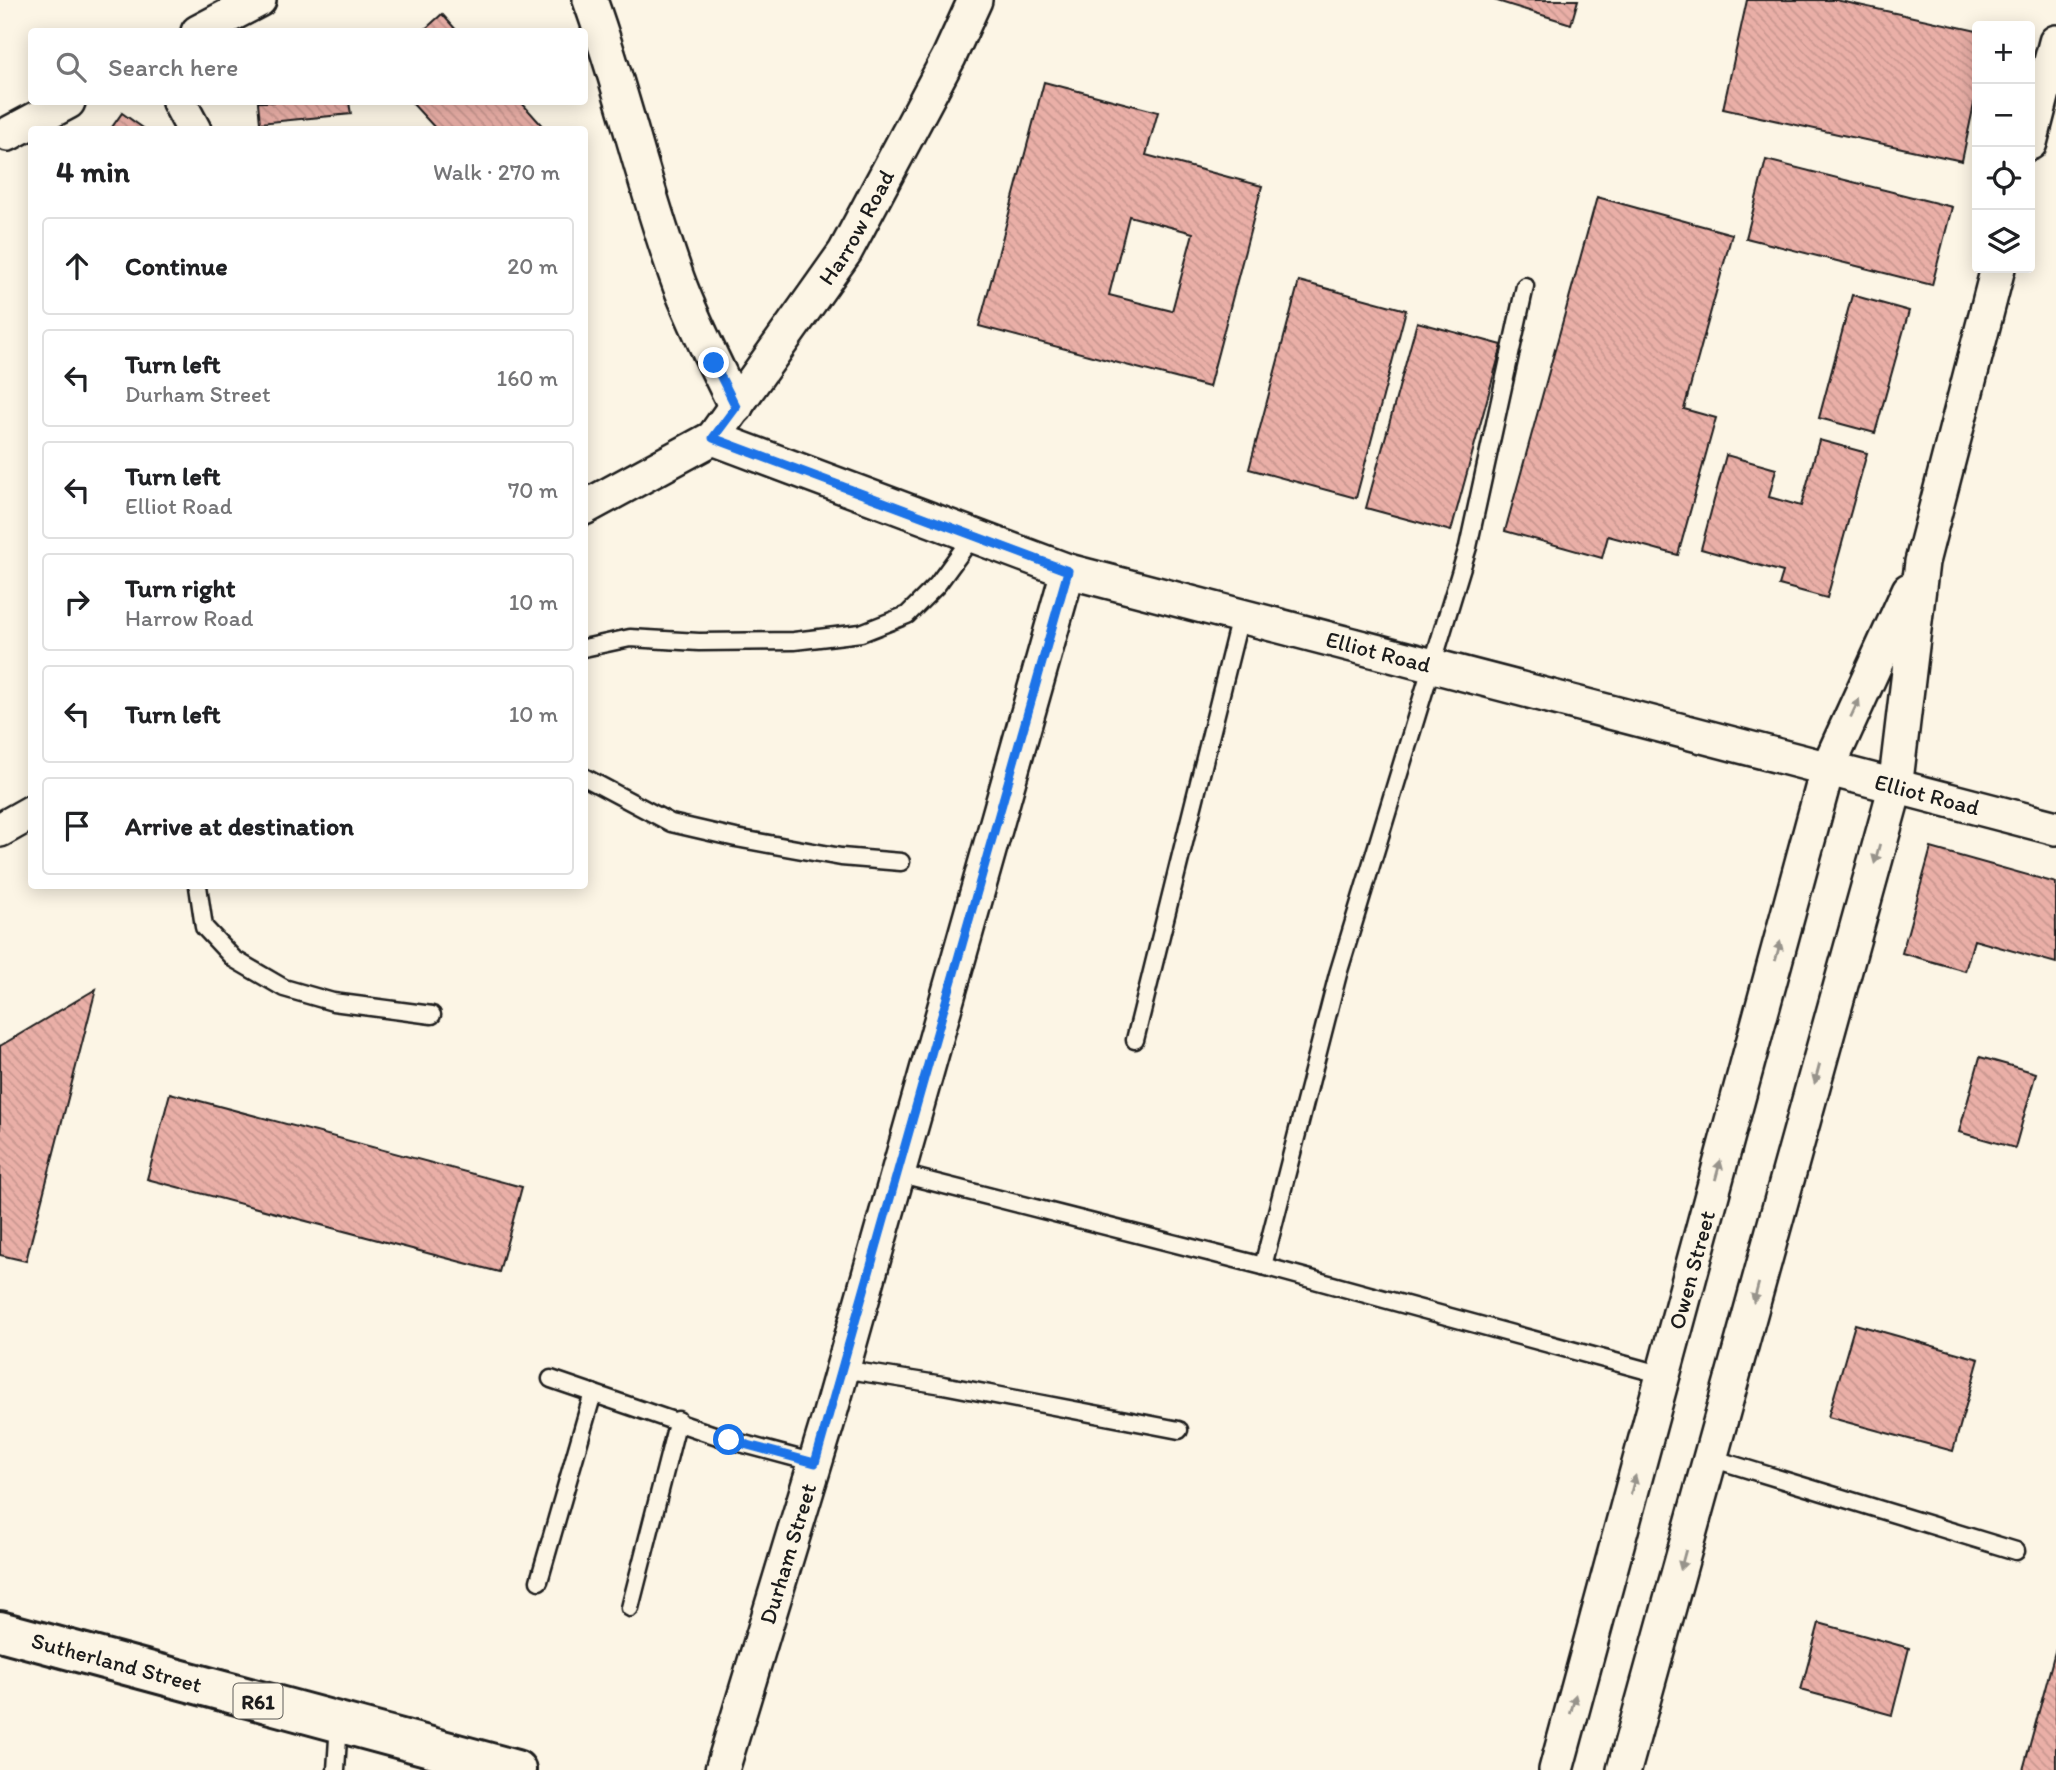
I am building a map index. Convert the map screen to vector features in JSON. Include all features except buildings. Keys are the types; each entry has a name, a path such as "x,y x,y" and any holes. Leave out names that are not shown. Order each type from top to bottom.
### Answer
{"main road":[{"name":"Sutherland Street","path":"0,1632 516,1770"}],"street":[{"path":"206,28 259,0"},
{"path":"590,0 617,76 638,154 680,285 736,407"},
{"name":"Harrow Road","path":"713,438 845,252 949,57 975,0"},
{"path":"2035,124 2056,42"},
{"path":"9,134 62,105"},
{"path":"181,105 192,126"},
{"path":"1625,1770 1895,789 1922,562 1997,273"},
{"path":"588,506 713,438"},
{"name":"Elliot Road","path":"713,438 1068,571 1895,789 2056,828"},
{"name":"Owen Street","path":"1556,1770 1827,770 1922,562"},
{"name":"Durham Street","path":"722,1770 815,1463 1068,571"},
{"path":"0,830 28,814"}],"lane":[{"path":"1264,1266 1338,974 1468,547 1525,286"},
{"path":"588,647 629,638 699,642 794,641 861,633 907,615 937,585 973,536"},
{"path":"1136,1040 1240,617"},
{"path":"588,779 671,822 736,838 841,857 901,862"},
{"path":"198,889 204,927 234,959 284,988 333,1002 432,1015"},
{"path":"897,1173 1264,1266 1663,1375"},
{"path":"842,1369 943,1385 1179,1430"},
{"path":"551,1379 678,1420 729,1440 815,1463"},
{"path":"539,1581 593,1393"},
{"path":"630,1608 678,1420"},
{"path":"1711,1458 2016,1551"},
{"path":"335,1770 339,1722"}],"route":[{"path":"714,363 736,407 713,438 1068,571 815,1463 729,1440"}]}
